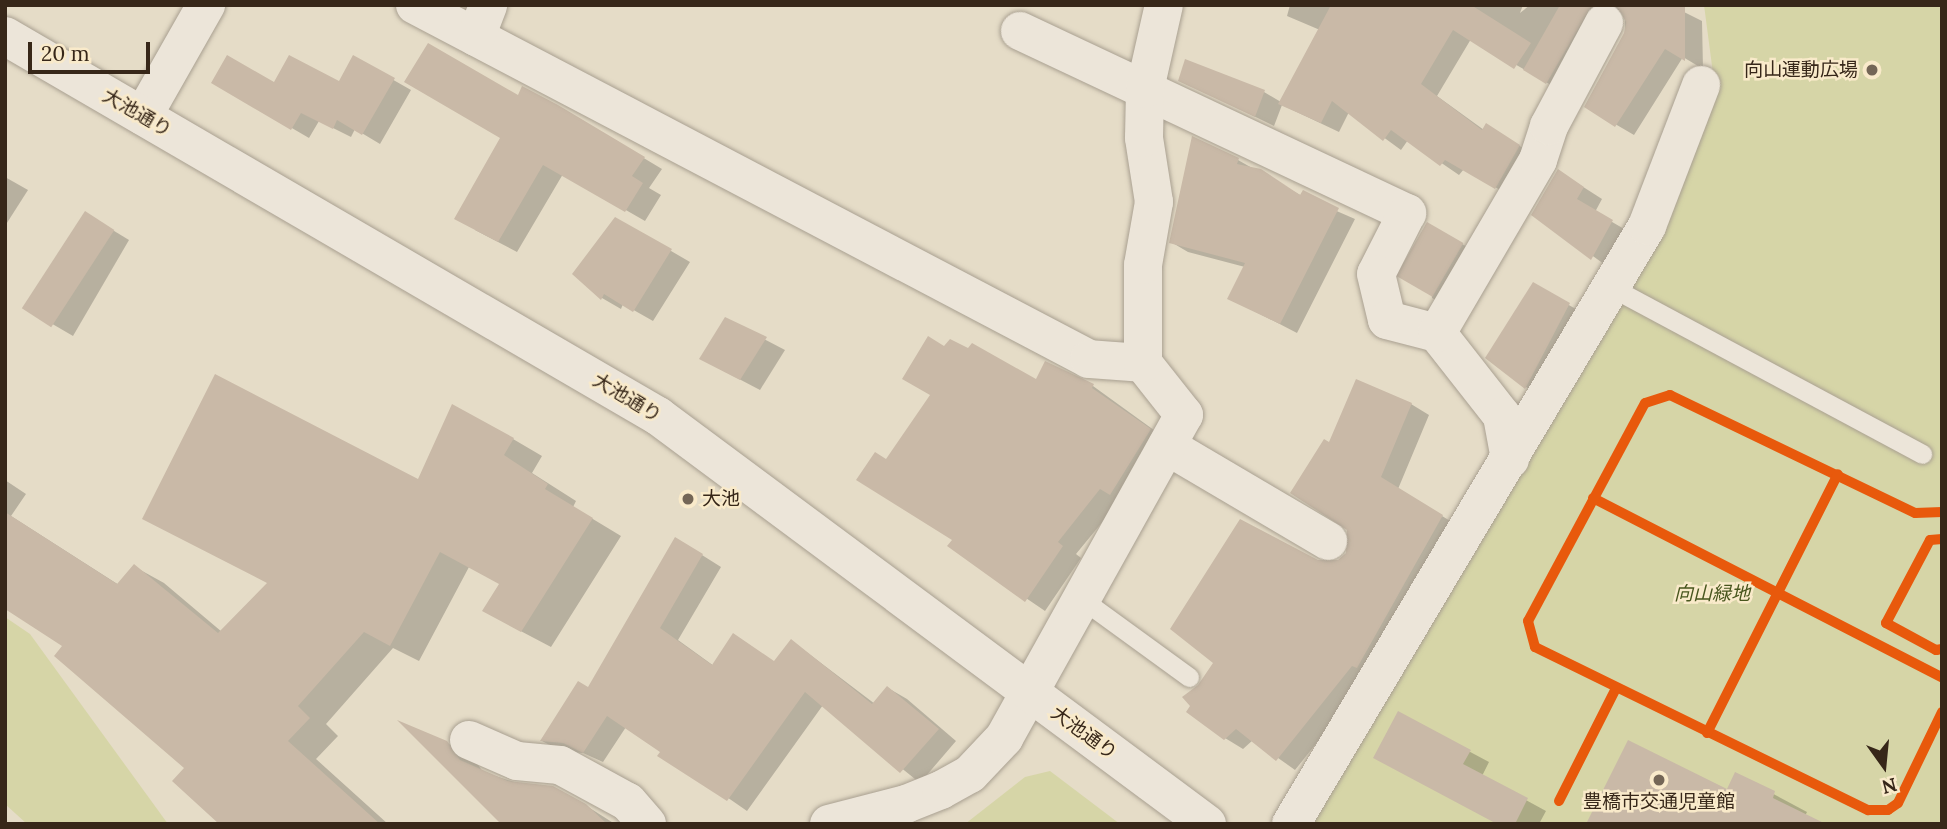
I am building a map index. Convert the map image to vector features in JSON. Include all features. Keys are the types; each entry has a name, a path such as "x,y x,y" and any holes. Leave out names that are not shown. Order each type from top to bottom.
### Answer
{"street":[{"path":"143,116 206,5"},
{"path":"415,5 482,21 1088,359 1143,363"},
{"path":"829,824 906,804 970,774 1004,738 1032,695 1184,415 1143,363 1143,265 1154,202 1144,138 1145,89 1164,5"},
{"path":"1437,333 1538,160 1549,126 1604,23"},
{"path":"1020,31 1407,213 1376,274 1387,320 1437,333 1502,416 1510,459"},
{"name":"大池通り","path":"5,36 659,416 1207,824"},
{"path":"1291,824 1647,226 1701,85"},
{"path":"1167,446 1328,541"},
{"path":"469,740 517,761 560,765 628,802 647,824"}],"lane":[{"path":"1611,287 1922,453"},
{"path":"1083,600 1189,677"}],"green space":[{"name":"向山緑地","path":"1704,5 1942,5 1942,824 1311,824 1714,81"},
{"path":"5,617 30,634 168,824 27,824 5,804"},
{"path":"1050,771 1120,824 965,824 1025,777"}],"building":[{"path":"1331,5 1471,5 1531,43 1514,69 1453,30 1421,84 1482,130 1486,123 1520,145 1495,189 1445,160 1440,166 1391,130 1383,141 1332,101 1321,123 1278,104"},
{"path":"1560,5 1592,5 1546,84 1523,70"},
{"path":"1616,5 1685,5 1685,61 1665,49 1615,127 1584,107 1624,33 1626,22"},
{"path":"428,43 518,95 522,86 645,157 632,176 643,183 625,212 543,165 498,242 454,219 500,138 404,82"},
{"path":"227,55 274,82 289,55 339,81 353,55 395,78 362,135 337,120 333,129 301,113 291,130 211,83"},
{"path":"1185,59 1265,90 1255,117 1178,81"},
{"path":"1192,136 1239,158 1237,164 1261,169 1300,195 1303,190 1339,208 1280,324 1227,299 1245,263 1169,243"},
{"path":"1558,169 1584,187 1577,199 1613,220 1591,260 1531,215"},
{"path":"85,211 114,230 51,327 22,308"},
{"path":"615,217 672,249 633,312 604,294 601,300 572,274"},
{"path":"1427,222 1463,243 1432,297 1396,276"},
{"path":"1533,282 1570,303 1525,389 1485,358"},
{"path":"725,317 767,337 740,380 699,359"},
{"path":"928,336 944,346 950,339 968,348 972,343 1036,379 1045,361 1094,384 1092,388 1151,429 1110,495 1100,489 1058,542 1063,546 1025,602 947,546 952,540 856,480 875,452 886,459 930,395 902,379"},
{"path":"215,374 418,479 452,404 514,438 504,455 548,484 545,489 593,518 521,632 482,611 499,584 440,552 390,646 364,632 298,706 310,718 288,741 380,824 219,824 172,781 184,768 54,656 62,646 5,609 5,512 117,584 134,564 218,633 267,583 142,519"},
{"path":"1356,379 1412,403 1381,477 1443,515 1357,668 1352,666 1276,761 1236,729 1224,740 1186,712 1190,706 1182,697 1198,685 1213,663 1170,629 1240,519 1318,560 1338,560 1346,553 1347,530 1290,493 1324,439 1329,442"},
{"path":"675,537 703,554 660,628 712,665 733,633 774,661 791,639 872,704 887,686 939,729 900,773 805,692 727,801 657,756 660,752 607,716 583,753 563,743 540,741 578,681 588,687"},
{"path":"1398,711 1471,750 1463,764 1528,798 1515,824 1497,824 1373,758"},
{"path":"397,720 447,741 460,760 508,781 553,786 586,804 607,824 501,824"},
{"name":"豊橋市交通児童館","path":"1628,740 1727,789 1735,772 1775,791 1773,798 1826,824 1586,824"}],"cycle path":[{"path":"1942,512 1915,513 1670,395 1645,403 1528,621 1535,647 1868,810 1888,810 1898,803 1942,712"},
{"path":"1707,733 1838,474"},
{"path":"1593,498 1942,677"},
{"path":"1942,539 1930,540 1886,623 1936,650 1942,649"},
{"path":"1559,801 1616,688"}],"place":[{"name":"向山運動広場","path":"1872,70"},
{"name":"大池","path":"688,499"},
{"name":"豊橋市交通児童館","path":"1659,780"}]}
